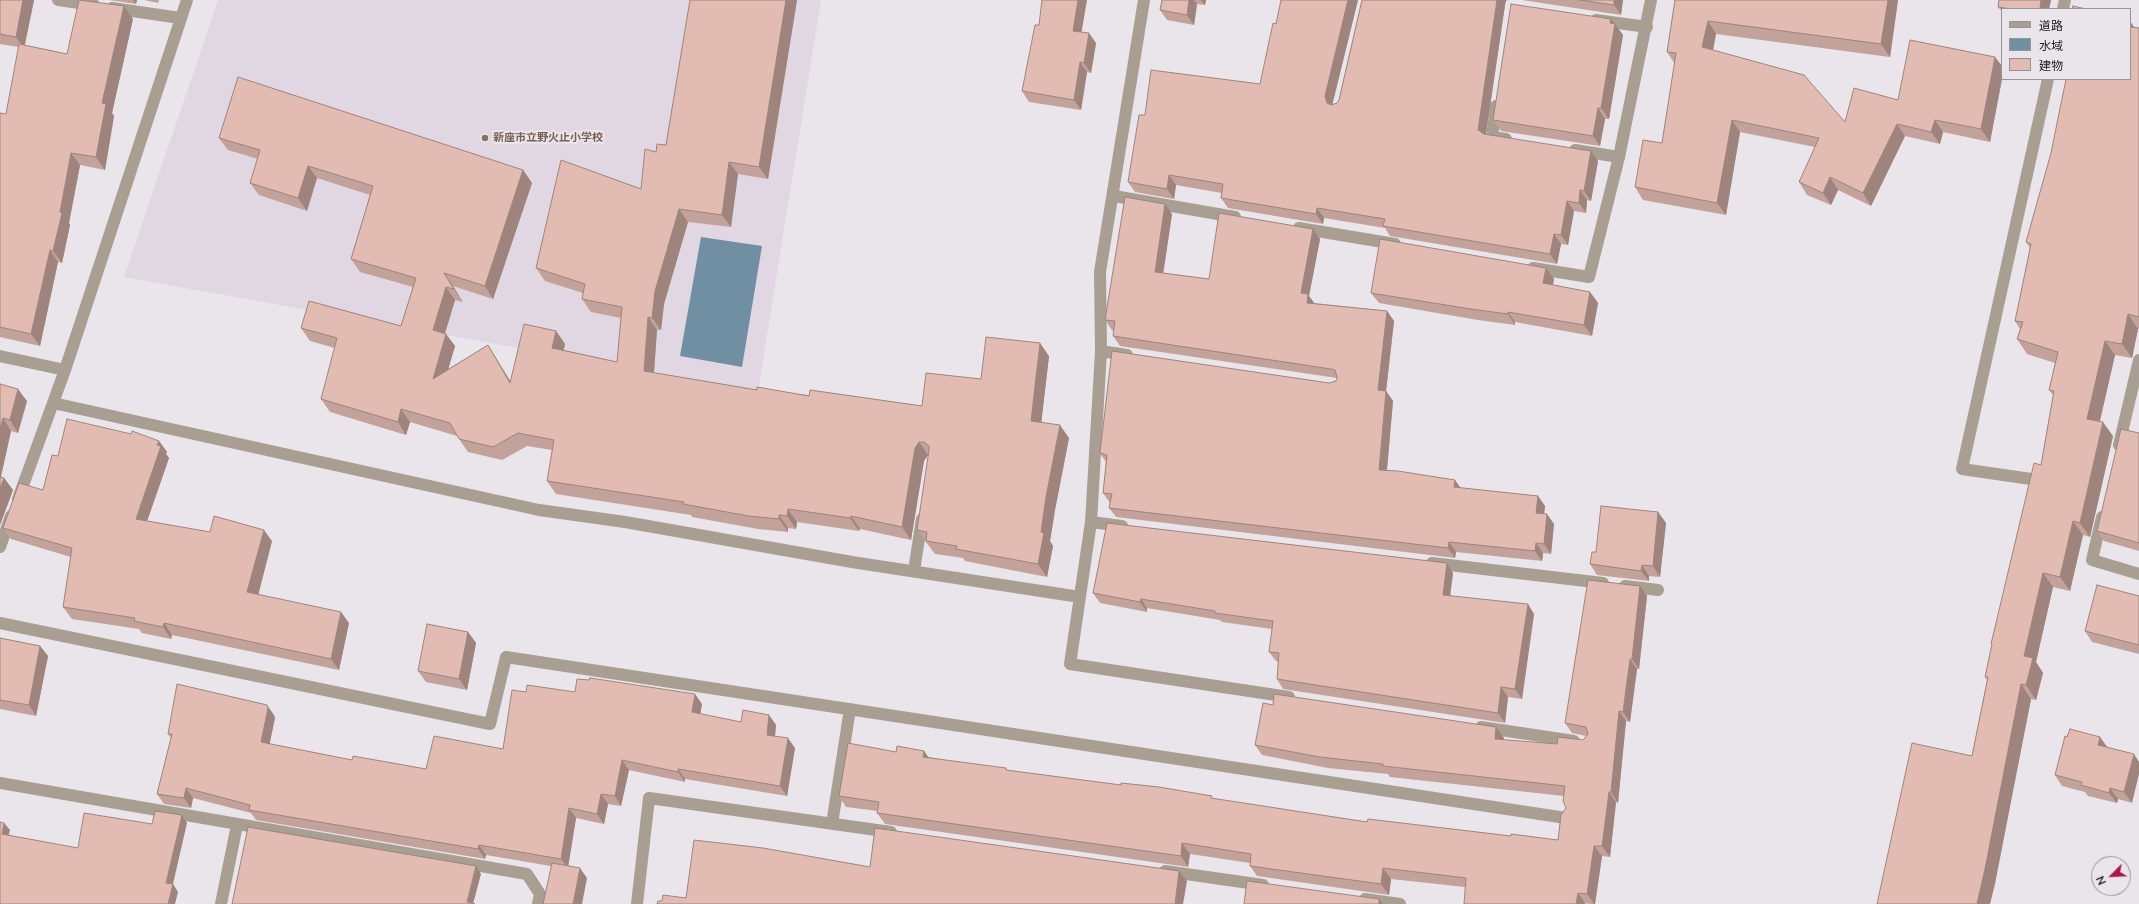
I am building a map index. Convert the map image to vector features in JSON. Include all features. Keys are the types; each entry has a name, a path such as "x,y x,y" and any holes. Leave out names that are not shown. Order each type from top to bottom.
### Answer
{"street":[{"path":"58,0 180,18"},
{"path":"0,547 65,370 187,0"},
{"path":"1144,0 1114,196 1100,272 1101,351 1091,522 1070,664 1298,699"},
{"path":"1519,265 1589,277 1619,157 1647,28 1651,0"},
{"path":"1587,18 1647,28"},
{"path":"2031,479 1962,469 2048,80"},
{"path":"1499,91 1492,137 1522,142"},
{"path":"1566,149 1619,157"},
{"path":"1114,196 1246,219"},
{"path":"1285,226 1410,247"},
{"path":"1101,351 1140,356"},
{"path":"0,356 65,370"},
{"path":"2116,460 2139,360"},
{"path":"53,403 538,510 625,522 914,571 1080,597"},
{"path":"2105,506 2092,560 2139,574"},
{"path":"914,571 924,509"},
{"path":"1091,522 1130,526"},
{"path":"1422,562 1658,590"},
{"path":"0,624 490,724 506,657 1566,818"},
{"path":"832,824 850,709"},
{"path":"1470,725 1588,743"},
{"path":"0,783 236,825 527,874 540,894 538,904"},
{"path":"637,904 649,798 902,834"},
{"path":"221,904 236,825"},
{"path":"1154,869 1272,886"},
{"path":"1351,897 1393,904"}],"shaded area":[{"name":"新座市立野火止小学校","path":"218,0 821,0 758,391 124,277"}],"water":[{"path":"701,237 762,246 742,367 680,356"}],"building":[{"path":"0,0 23,0 16,37 0,34"},
{"path":"79,0 124,6 102,103 106,104 96,157 71,153 60,212 62,213 53,251 50,250 31,334 0,327 0,113 6,114 19,44 67,54"},
{"path":"690,0 786,0 759,167 729,162 722,215 679,209 655,291 652,318 648,317 644,371 757,390 757,387 809,396 810,390 922,406 926,373 981,379 986,337 1040,343 1031,421 1060,425 1046,497 1041,532 1044,533 1038,564 956,549 957,546 926,541 927,532 917,530 929,450 929,446 924,442 919,442 915,448 902,527 851,516 850,518 788,509 787,516 779,515 779,519 749,516 683,504 684,502 547,481 554,440 518,433 493,447 459,439 450,423 401,409 398,422 321,399 337,338 301,328 309,301 401,326 416,278 351,259 373,186 308,166 298,198 250,183 260,150 219,138 238,77 523,170 485,286 444,273 454,289 446,287 433,330 446,334 433,379 488,345 510,383 524,324 556,331 552,348 617,362 622,307 582,299 585,284 536,268 561,160 641,189 645,149 656,152 657,144 666,145"},
{"path":"1042,0 1078,0 1073,31 1089,33 1084,63 1080,62 1074,100 1022,91 1035,25 1039,25"},
{"path":"1162,0 1189,0 1187,15 1160,10"},
{"path":"1281,0 1348,0 1325,96 1327,103 1331,105 1337,103 1339,100 1362,0 1497,0 1478,130 1484,134 1591,151 1584,191 1580,190 1579,203 1567,201 1561,235 1554,234 1550,254 1383,226 1385,219 1317,208 1316,214 1221,198 1223,184 1169,175 1167,189 1128,182 1139,115 1145,115 1151,70 1260,84 1273,23 1276,24"},
{"path":"1580,0 1614,0 1614,5"},
{"path":"1675,0 1888,0 1881,44 1708,21 1702,47 1804,75 1845,122 1854,88 1898,100 1910,40 1995,57 1981,129 1935,120 1931,132 1897,124 1863,193 1830,177 1823,193 1799,182 1819,138 1732,120 1717,203 1635,187 1643,140 1662,143 1676,53 1667,52"},
{"path":"1999,0 2041,0 2040,8 1998,7"},
{"path":"1511,4 1611,19 1610,23 1615,24 1601,108 1598,108 1593,136 1493,120"},
{"path":"2131,27 2139,28 2139,317 2128,314 2122,344 2105,341 2087,419 2103,422 2080,523 2073,521 2060,577 2043,573 2024,656 2033,658 2026,685 2021,684 1977,904 1877,904 1912,743 1972,756 1988,677 1985,677 1991,644 2034,463 2041,465 2054,391 2049,390 2058,352 2017,339 2023,322 2015,321 2031,244 2026,242 2051,153 2066,80 2131,80"},
{"path":"1125,197 1165,204 1155,272 1209,279 1219,213 1313,229 1301,293 1308,294 1307,303 1387,311 1378,390 1386,391 1379,470 1398,471 1455,480 1454,487 1538,496 1536,513 1547,514 1544,544 1536,543 1535,551 1449,542 1448,548 1109,508 1112,494 1103,493 1107,455 1100,453 1112,351 1329,383 1336,381 1337,377 1335,370 1331,369 1113,336 1115,321 1105,320"},
{"path":"1380,239 1546,268 1543,283 1590,292 1584,325 1508,312 1508,314 1471,309 1371,293"},
{"path":"0,384 18,389 10,420 3,418 0,429"},
{"path":"67,419 131,434 132,431 159,441 157,445 161,446 136,519 210,532 214,516 264,530 247,592 341,612 331,659 164,623 163,627 134,621 135,618 63,607 72,548 3,528 19,483 43,490 52,455 58,456"},
{"path":"2121,429 2139,433 2139,543 2097,531"},
{"path":"0,477 4,478 0,489"},
{"path":"1601,506 1658,512 1653,566 1642,565 1641,571 1590,564 1592,552 1596,552"},
{"path":"1107,523 1447,563 1443,595 1528,604 1515,689 1501,687 1498,713 1277,679 1279,653 1269,652 1273,621 1215,613 1215,611 1141,599 1140,602 1093,593"},
{"path":"1588,580 1640,586 1632,659 1630,659 1623,712 1619,711 1611,792 1609,792 1602,846 1594,846 1587,894 1578,893 1576,904 1464,904 1466,878 1383,868 1381,884 1250,866 1251,854 1182,843 1181,856 877,813 879,802 839,796 848,743 896,752 897,746 924,751 923,757 1006,768 1006,770 1121,785 1121,783 1159,787 1212,796 1211,798 1367,822 1368,819 1558,840 1561,815 1566,808 1563,801 1565,786 1383,766 1383,764 1320,757 1255,745 1263,703 1273,705 1274,694 1496,727 1495,739 1557,744 1558,737 1583,740 1588,734 1586,727 1565,723"},
{"path":"2097,585 2139,596 2139,645 2085,631"},
{"path":"427,624 468,632 459,679 418,671"},
{"path":"0,638 40,646 29,705 0,700"},
{"path":"590,678 695,694 692,712 741,722 743,710 769,715 767,735 788,738 780,786 678,769 678,772 622,760 615,796 601,794 597,814 569,808 561,859 479,845 478,849 249,810 250,805 186,788 184,798 157,794 172,734 168,734 177,684 267,705 268,708 261,742 352,760 353,756 426,769 434,736 503,749 512,690 526,692 527,685 575,692 577,679 589,680"},
{"path":"2070,729 2100,737 2098,745 2134,754 2124,792 2110,788 2109,793 2081,785 2082,782 2055,775 2065,736 2067,737"},
{"path":"155,811 182,815 166,883 173,884 168,904 0,904 0,822 4,823 2,834 78,848 84,813 152,824"},
{"path":"248,827 476,866 467,902 475,904 232,904"},
{"path":"875,828 1179,871 1175,904 657,904 658,901 662,901 663,895 686,898 694,840 763,848 870,867"},
{"path":"552,863 580,868 573,904 543,904"},
{"path":"1247,881 1379,899 1379,904 1244,904"}],"place":[{"name":"新座市立野火止小学校","path":"485,138"}]}
